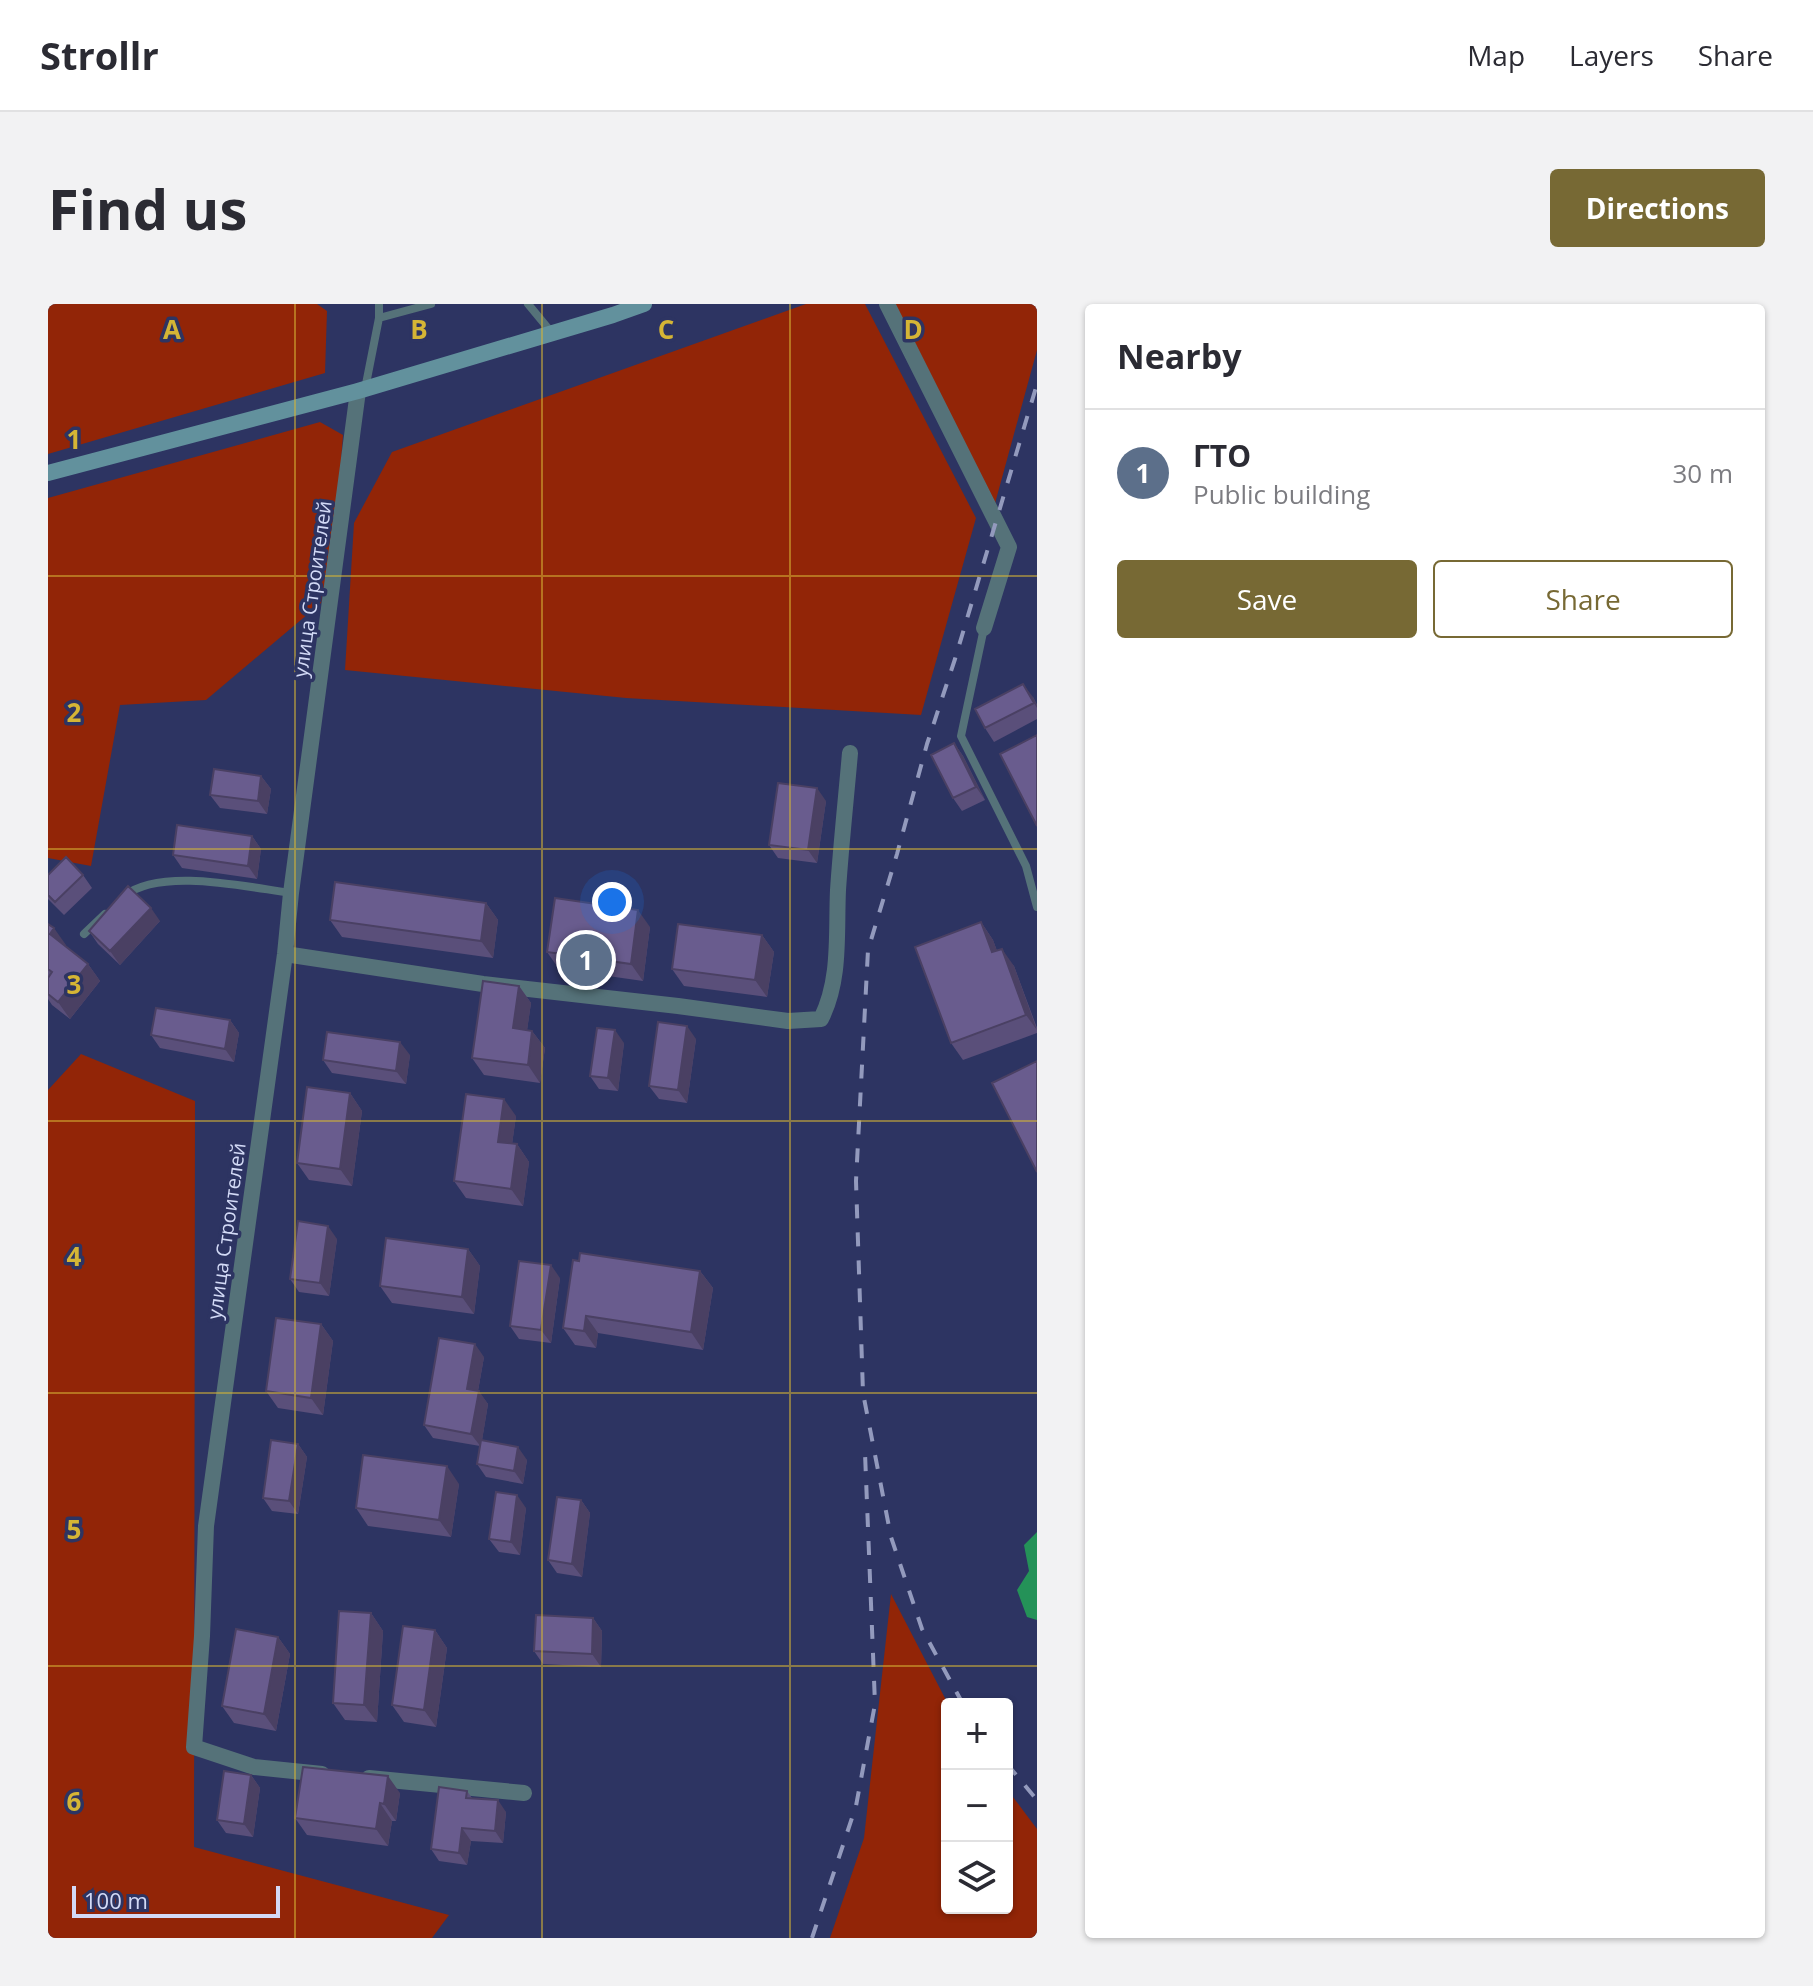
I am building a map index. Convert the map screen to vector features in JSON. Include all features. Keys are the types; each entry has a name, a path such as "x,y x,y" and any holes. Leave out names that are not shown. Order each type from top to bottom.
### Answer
{"street":[{"path":"48,473 361,390 644,304"},
{"path":"887,304 1009,547 984,628"},
{"name":"улица Строителей","path":"361,390 206,1526 194,1747 254,1767 524,1793"},
{"path":"285,954 483,984 788,1021 821,1019 830,1000 836,958 838,889 850,753"}],"lane":[{"path":"361,390 379,318 379,304"},
{"path":"379,318 431,304"},
{"path":"528,304 553,333"},
{"path":"984,628 961,736 1026,866 1037,907"},
{"path":"84,934 128,893 143,885 188,880 291,893"}],"shaded area":[{"path":"48,304 317,304 327,311 325,373 48,454"},
{"path":"806,304 865,304 976,518 921,715 626,698 345,670 354,523 392,452"},
{"path":"894,304 1037,304 1037,350 994,507"},
{"path":"320,422 343,435 337,513 321,603 206,700 120,705 91,866 48,858 48,498"},
{"path":"81,1054 195,1101 194,1847 449,1915 432,1938 48,1938 48,1090"},
{"path":"1037,1532 1037,1620 1027,1617 1017,1590 1029,1571 1024,1545"},
{"path":"891,1594 945,1698 941,1698 941,1914 1013,1914 1013,1797 1037,1829 1037,1938 830,1938 864,1838"}],"building":[{"path":"1023,684 1034,703 985,728 975,709"},
{"path":"1037,735 1037,826 1000,754"},
{"path":"954,743 976,787 953,798 931,755"},
{"path":"214,769 261,776 258,801 210,795"},
{"path":"778,783 817,788 808,850 769,845"},
{"path":"177,825 252,836 248,866 173,855"},
{"path":"66,857 83,875 55,902 48,895 48,875"},
{"path":"335,882 486,903 481,941 330,920"},
{"path":"128,886 151,908 110,951 89,931"},
{"path":"555,898 638,910 631,964 547,952"},
{"path":"981,922 992,952 1002,949 1026,1015 951,1043 915,947"},
{"path":"48,924 54,928 50,934 88,964 58,1002 48,994 48,978 52,972 48,969"},
{"path":"678,924 762,935 755,980 672,969"},
{"path":"483,981 519,986 513,1028 532,1031 528,1065 472,1058"},
{"path":"156,1008 230,1020 225,1049 151,1035"},
{"path":"658,1022 687,1026 678,1090 649,1086"},
{"path":"597,1028 615,1030 608,1078 590,1076"},
{"path":"327,1032 400,1042 396,1071 323,1060"},
{"path":"1037,1061 1037,1172 992,1083"},
{"path":"307,1087 350,1093 340,1169 297,1163"},
{"path":"466,1094 504,1099 498,1142 517,1144 511,1189 454,1181"},
{"path":"298,1221 328,1226 320,1283 290,1279"},
{"path":"386,1238 468,1249 462,1297 380,1286"},
{"path":"580,1253 700,1271 691,1332 586,1316 584,1331 563,1328 573,1260 579,1261"},
{"path":"519,1261 551,1265 541,1330 510,1326"},
{"path":"276,1318 321,1324 311,1398 266,1391"},
{"path":"439,1338 475,1344 467,1389 479,1391 471,1434 424,1425"},
{"path":"271,1440 298,1444 289,1501 263,1498"},
{"path":"481,1440 518,1447 514,1471 477,1464"},
{"path":"363,1455 447,1466 439,1520 356,1508"},
{"path":"496,1492 517,1495 511,1542 489,1539"},
{"path":"557,1497 581,1500 572,1564 548,1560"},
{"path":"339,1611 371,1613 364,1705 333,1703"},
{"path":"536,1615 593,1618 592,1654 534,1651"},
{"path":"403,1626 435,1630 424,1710 392,1705"},
{"path":"236,1629 278,1637 264,1714 222,1706"},
{"path":"303,1767 388,1776 376,1829 295,1818"},
{"path":"224,1771 251,1775 244,1824 217,1820"},
{"path":"439,1787 467,1791 466,1798 498,1800 495,1831 462,1828 459,1853 431,1849"}],"railway":[{"path":"960,1698 922,1629 891,1537 863,1393 856,1181 868,950 927,744 1037,384"},
{"path":"812,1938 856,1806 875,1704 865,1453"},
{"path":"1012,1770 1037,1800"}],"place":[{"name":"ГТО","path":"586,960"}]}
